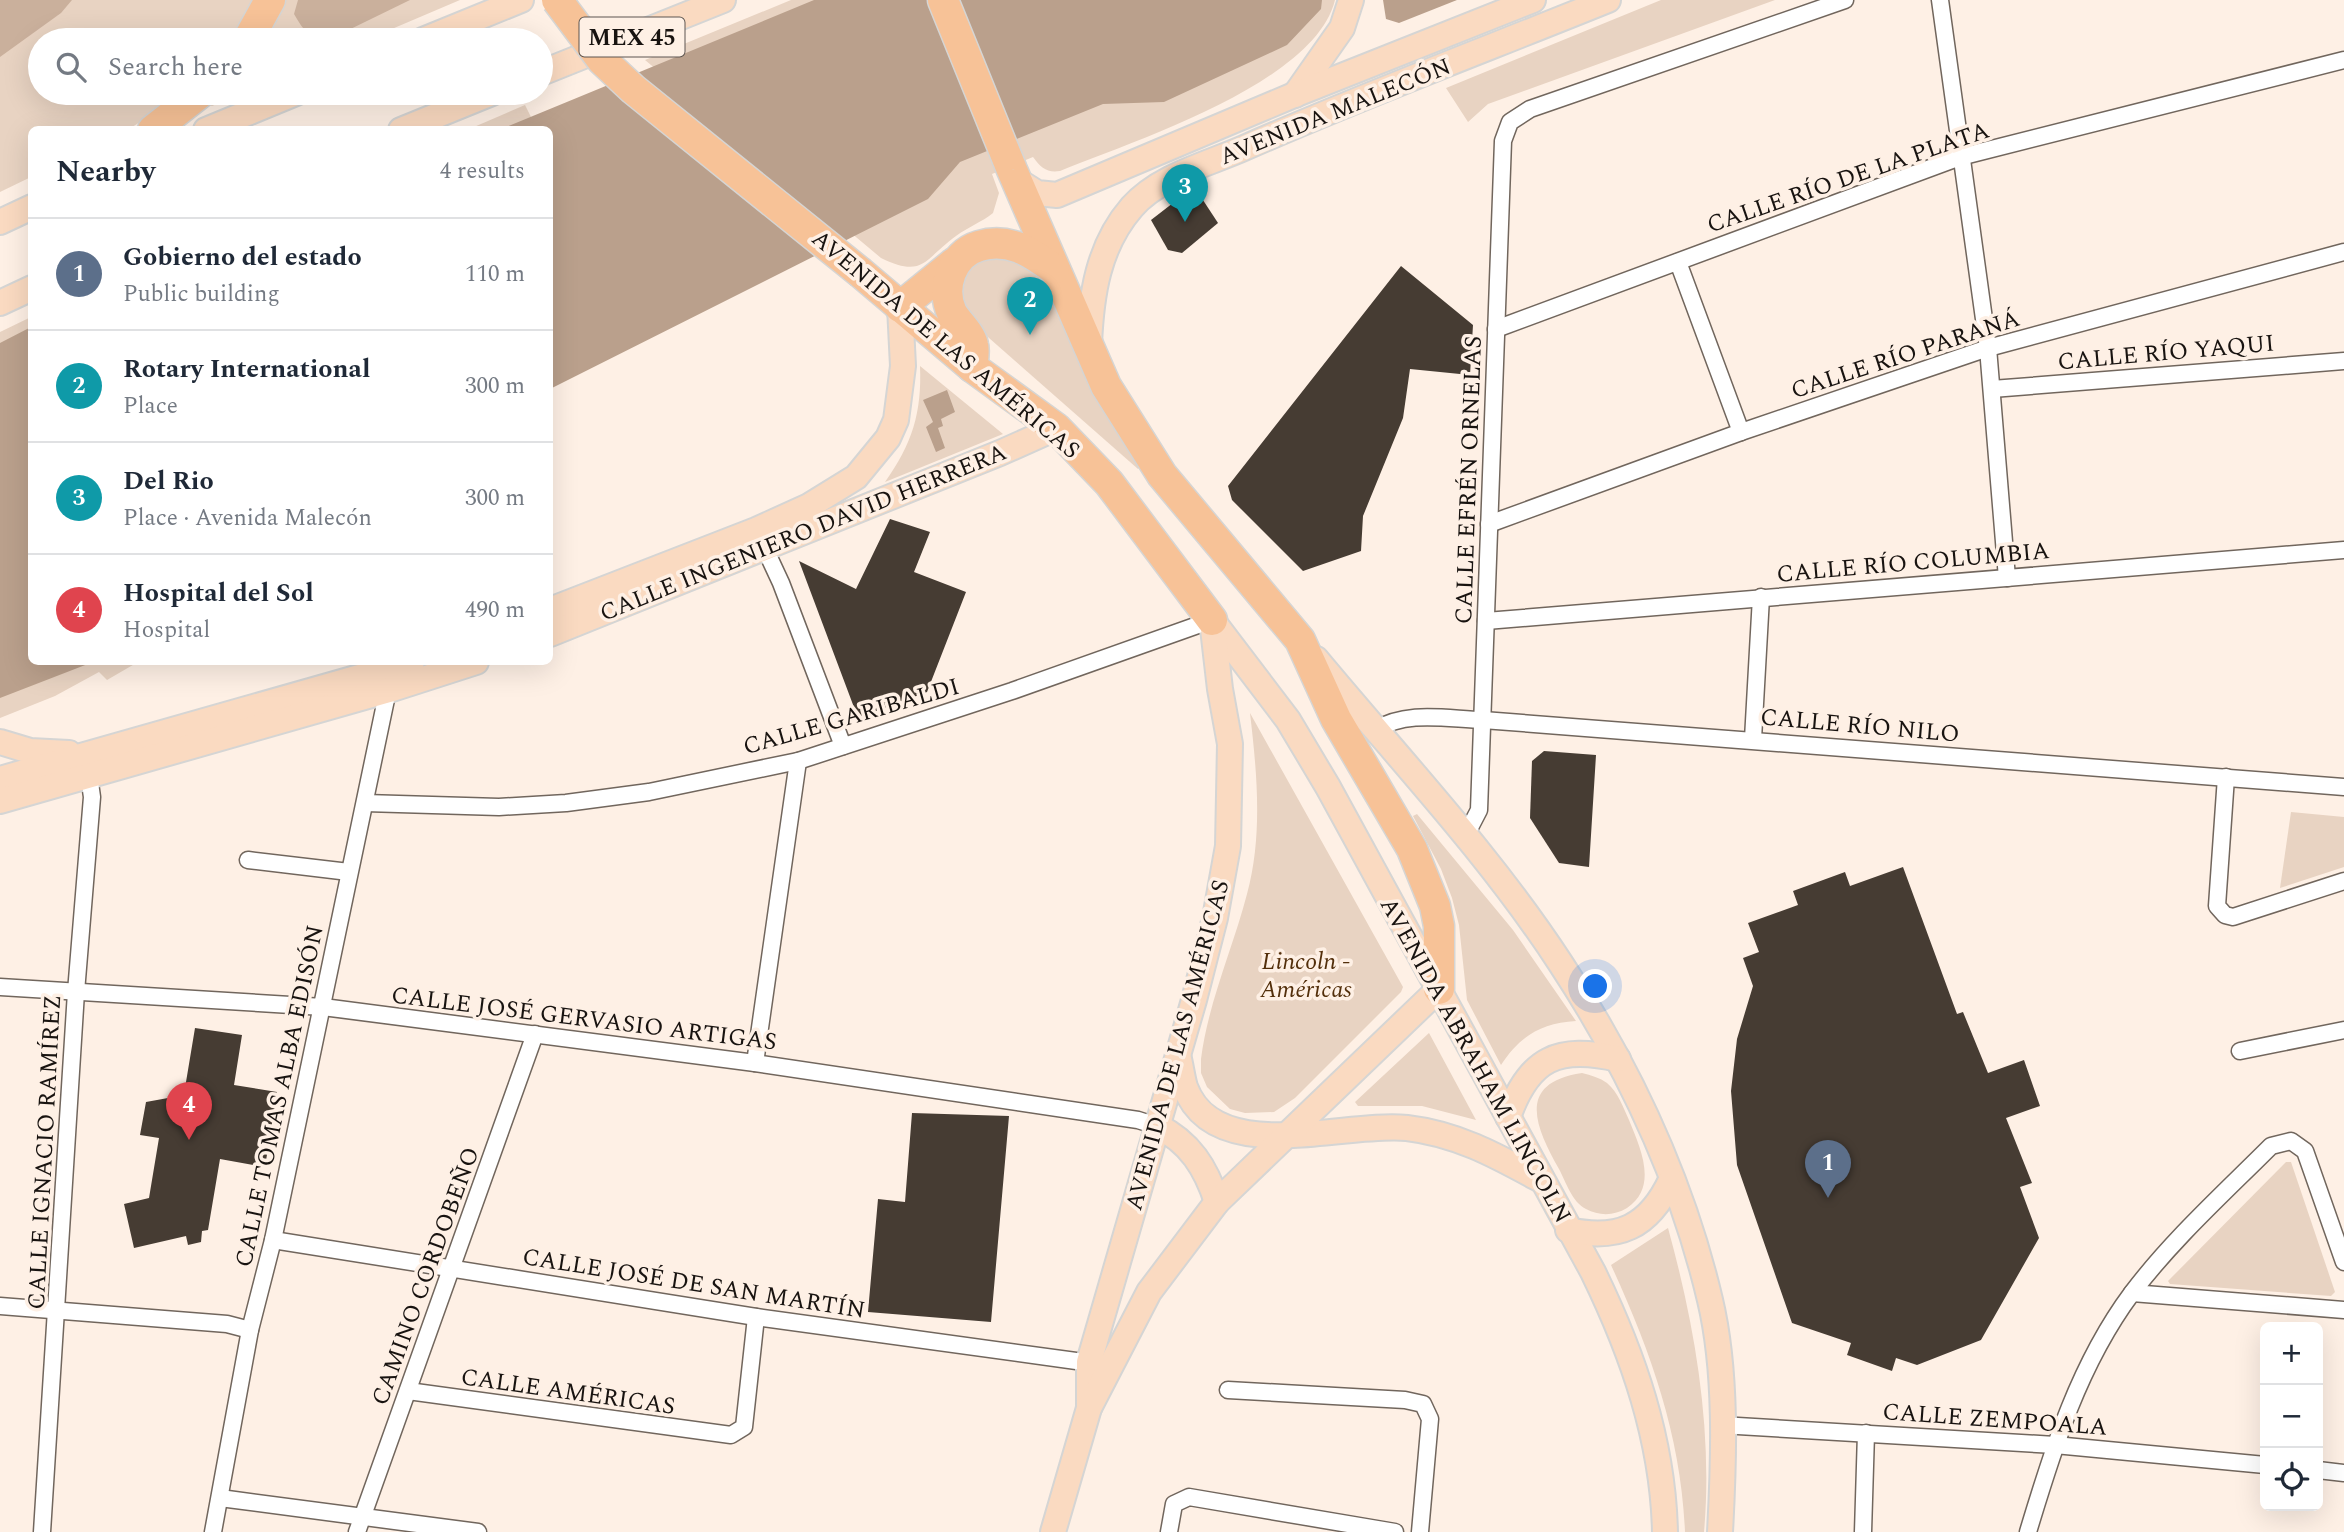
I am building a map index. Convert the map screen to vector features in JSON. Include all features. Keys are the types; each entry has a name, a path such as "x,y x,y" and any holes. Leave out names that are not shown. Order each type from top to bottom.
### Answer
{"highway":[{"path":"255,28 270,0"},
{"name":"AVENIDA DE LAS AMÉRICAS","path":"557,0 602,60 633,89 861,273 972,367 1056,428 1109,483 1212,620"},
{"path":"943,0 1054,269 1106,386 1162,475 1300,640 1336,719 1389,806 1421,869 1439,926 1439,989"},
{"path":"158,126 185,105"},
{"path":"900,307 974,247 1005,243 1027,250 1054,269"},
{"path":"954,263 948,282 948,300 953,314 974,344 972,367"},
{"path":"1109,483 1135,485 1162,475"}],"main road":[{"path":"452,28 521,0"},
{"name":"MEX 45","path":"553,68 723,0"},
{"path":"1294,95 1342,28 1351,0"},
{"name":"AVENIDA MALECÓN","path":"1015,176 1037,193 1057,195 1294,95 1533,0"},
{"name":"AVENIDA MALECÓN","path":"1089,349 1091,308 1105,247 1116,226 1152,189 1268,137 1608,0"},
{"path":"216,126 267,105"},
{"path":"411,126 462,105"},
{"path":"0,222 28,209"},
{"path":"0,303 28,290"},
{"name":"CALLE INGENIERO DAVID HERRERA","path":"814,516 856,477 888,438 896,419 903,366 900,307"},
{"name":"CALLE INGENIERO DAVID HERRERA","path":"553,633 814,516 1056,428"},
{"name":"CALLE INGENIERO DAVID HERRERA","path":"553,609 761,539"},
{"name":"AVENIDA ABRAHAM LINCOLN","path":"1212,620 1288,720 1439,989 1615,1318 1639,1380 1654,1438 1665,1532"},
{"name":"AVENIDA DE LAS AMÉRICAS","path":"1053,1532 1089,1408 1157,1126 1215,918 1228,846 1230,744 1212,620"},
{"path":"1300,640 1465,837 1562,964 1618,1059 1671,1180 1710,1300 1720,1362 1720,1532"},
{"path":"0,801 89,776 389,680 408,665"},
{"path":"0,779 101,751 389,680 462,665"},
{"path":"0,742 30,751 52,753 101,751"},
{"name":"AVENIDA DE LAS AMÉRICAS","path":"1099,1365 1149,1292 1217,1202 1439,989"},
{"path":"1508,1117 1518,1090 1529,1073 1548,1059 1573,1052 1618,1059"},
{"path":"1178,1053 1186,1088 1208,1118 1240,1133 1286,1135 1376,1127 1441,1133 1479,1146 1541,1180"},
{"path":"1157,1126 1174,1134 1192,1151 1211,1182 1217,1202"},
{"path":"1568,1230 1594,1236 1619,1232 1642,1221 1660,1203 1671,1180"}],"street":[{"name":"CALLE EFRÉN ORNELAS","path":"1465,837 1479,810 1503,141 1510,122 1530,108 1845,0"},
{"path":"1940,0 1992,389 2007,578"},
{"name":"CALLE RÍO DE LA PLATA","path":"1496,329 1960,157 2344,60"},
{"name":"CALLE RÍO PARANÁ","path":"1489,524 1741,432 1987,348 2344,252"},
{"path":"1678,261 1741,432"},
{"name":"CALLE RÍO YAQUI","path":"1992,389 2344,361"},
{"path":"761,539 843,746"},
{"name":"CALLE RÍO COLUMBIA","path":"1486,621 2344,550"},
{"path":"1753,738 1761,597"},
{"name":"CALLE GARIBALDI","path":"365,803 499,807 566,803 649,792 798,761 1212,620"},
{"name":"CALLE TOMAS ALBA EDISÓN","path":"213,1532 250,1330 273,1240 323,1007 389,680"},
{"name":"CALLE RÍO NILO","path":"1375,730 1392,720 1405,717 1483,720 1753,738 2344,787"},
{"path":"755,1063 798,761"},
{"name":"CALLE IGNACIO RAMÍREZ","path":"43,1532 76,992 92,797 89,776"},
{"path":"2226,777 2217,906 2225,915 2233,917 2344,881"},
{"path":"248,860 349,872"},
{"name":"CALLE JOSÉ GERVASIO ARTIGAS","path":"0,987 323,1007 755,1063 1138,1120 1157,1126"},
{"path":"2240,1051 2344,1030"},
{"name":"CAMINO CORDOBEÑO","path":"357,1532 535,1034"},
{"path":"2028,1532 2054,1445 2102,1339 2132,1293 2271,1146 2291,1141 2305,1151 2344,1262"},
{"name":"CALLE JOSÉ DE SAN MARTÍN","path":"273,1240 756,1317 1099,1365"},
{"path":"2132,1293 2344,1310"},
{"path":"0,1306 227,1324 250,1330"},
{"name":"CALLE AMÉRICAS","path":"408,1391 721,1436 738,1433 744,1427 756,1317"},
{"path":"1228,1390 1405,1400 1423,1404 1430,1419 1420,1532"},
{"name":"CALLE ZEMPOALA","path":"1721,1425 2054,1445 2260,1465"},
{"path":"1863,1532 1866,1433"},
{"path":"2323,1471 2344,1473"},
{"path":"1169,1532 1174,1504 1189,1496 1395,1532"},
{"path":"220,1498 478,1532"}],"green space":[{"path":"0,0 460,0 394,28 28,28 28,105 167,105 134,126 28,126 28,178 0,192"},
{"path":"791,0 1335,0 1320,30 1294,58 1259,83 1218,105 1174,126 1060,171 1045,169 1033,157 992,174 999,193 993,213 956,236 923,264 906,267 881,258 645,60"},
{"path":"1661,0 1775,0 1488,104 1468,122 1446,88"},
{"path":"525,105 536,126 476,126"},
{"path":"1011,255 1039,276 1140,467 1138,469 964,316 959,280 978,257"},
{"path":"28,318 28,665 133,665 107,680 99,672 55,696 0,718 0,332"},
{"path":"920,366 1003,434 885,482 902,454 913,427 919,399"},
{"name":"Lincoln - Américas","path":"1250,713 1403,987 1295,1098 1274,1112 1245,1113 1230,1109 1207,1087 1201,1073 1201,1059 1215,996 1252,872 1257,804"},
{"path":"2291,812 2344,817 2344,867 2280,888"},
{"path":"1417,814 1513,930 1576,1021 1552,1025 1532,1033 1516,1046 1501,1065 1467,1000 1459,925 1452,898 1441,869 1413,816"},
{"path":"1429,1033 1476,1120 1422,1106 1358,1106 1355,1102"},
{"path":"1582,1073 1607,1083 1614,1091 1642,1154 1645,1178 1642,1189 1637,1199 1617,1213 1596,1213 1577,1202 1543,1138 1539,1123 1539,1097 1547,1086 1561,1078"},
{"path":"2286,1162 2291,1162 2335,1292 2331,1296 2170,1284 2168,1281"},
{"path":"1668,1228 1686,1302 1700,1378 1706,1455 1704,1532 1685,1532 1677,1462 1662,1395 1639,1330 1611,1265"}],"shaded area":[{"path":"0,0 72,0 61,13 40,28 28,28 28,37 0,57"},
{"path":"298,0 410,0 353,28 303,28 294,14"},
{"path":"814,0 1322,0 1321,9 1287,45 1164,102 1103,104 960,162 928,199 553,387 553,126 509,126"},
{"path":"1383,0 1457,0 1399,23 1386,19"},
{"path":"28,329 28,665 85,665 0,698 0,343"},
{"path":"947,390 955,412 941,419 943,426 938,428 945,448 936,452 926,427 933,422 923,400"}],"building":[{"path":"1197,191 1218,223 1182,253 1168,250 1151,220 1173,203"},
{"path":"1401,266 1473,325 1470,375 1410,369 1403,418 1363,516 1361,551 1303,571 1232,500 1228,486"},
{"path":"890,519 930,532 914,572 966,592 927,692 858,718 799,561 856,589"},
{"path":"1544,751 1596,755 1589,867 1559,863 1530,818 1532,761"},
{"path":"1903,867 1957,1014 1963,1012 1988,1073 2024,1060 2040,1106 2006,1118 2032,1183 2020,1187 2039,1238 1981,1340 1917,1365 1896,1358 1892,1371 1847,1355 1851,1343 1792,1323 1737,1165 1731,1091 1737,1039 1753,986 1743,958 1759,952 1748,923 1798,905 1793,891 1845,872 1850,886"},
{"path":"195,1028 242,1035 234,1085 277,1092 265,1167 220,1159 208,1230 202,1231 201,1242 188,1245 186,1236 134,1248 124,1204 149,1198 159,1138 140,1135 146,1102 168,1098 183,1100"},
{"path":"912,1113 1009,1116 991,1322 868,1312 878,1199 905,1202"}],"place":[{"name":"Del Rio","path":"1185,222"},
{"name":"Rotary International","path":"1030,335"},
{"name":"Hospital del Sol","path":"189,1140"},
{"name":"Gobierno del estado","path":"1828,1198"}]}
